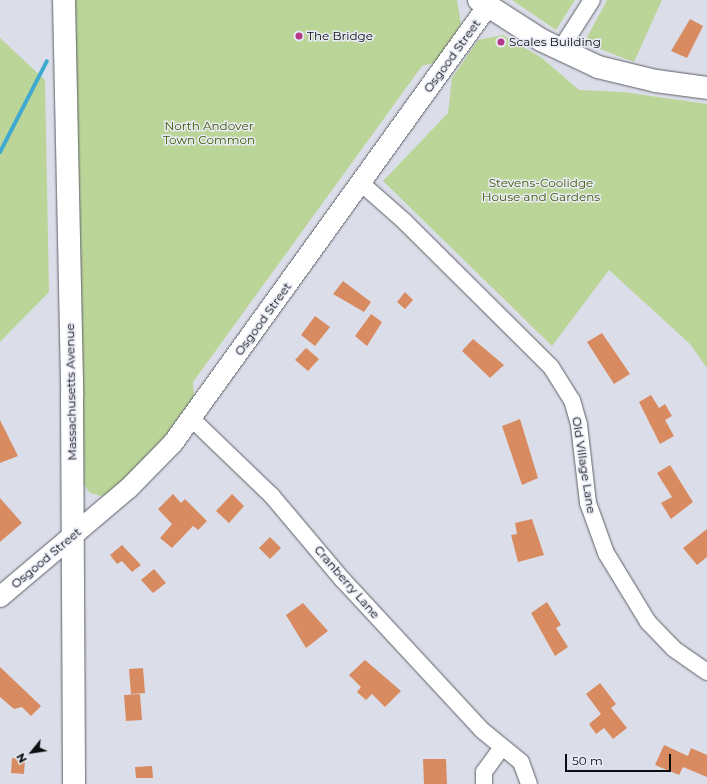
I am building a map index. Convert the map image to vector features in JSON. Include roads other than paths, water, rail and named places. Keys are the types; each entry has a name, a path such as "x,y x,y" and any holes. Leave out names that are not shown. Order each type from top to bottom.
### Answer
{"main road":[{"name":"Massachusetts Avenue","path":"64,0 73,536 74,784"},
{"path":"483,4 560,50 616,72 707,88"}],"street":[{"path":"560,50 592,0"},
{"name":"Osgood Street","path":"0,597 146,473 191,418 361,183 483,4"},
{"name":"Old Village Lane","path":"361,183 404,221 550,367 572,400 577,419 588,503 606,553 648,622 674,649 707,672"},
{"name":"Cranberry Lane","path":"191,418 272,496 342,579 502,747 526,768 529,784"},
{"path":"484,784 484,772 502,747"}],"waterway":[{"path":"0,152 47,61"}],"place":[{"name":"The Bridge","path":"299,36"},
{"name":"Scales Building","path":"501,42"}],"park label":[{"name":"North Andover Town Common","path":"209,133"},
{"name":"Stevens-Coolidge House and Gardens","path":"541,190"}]}
